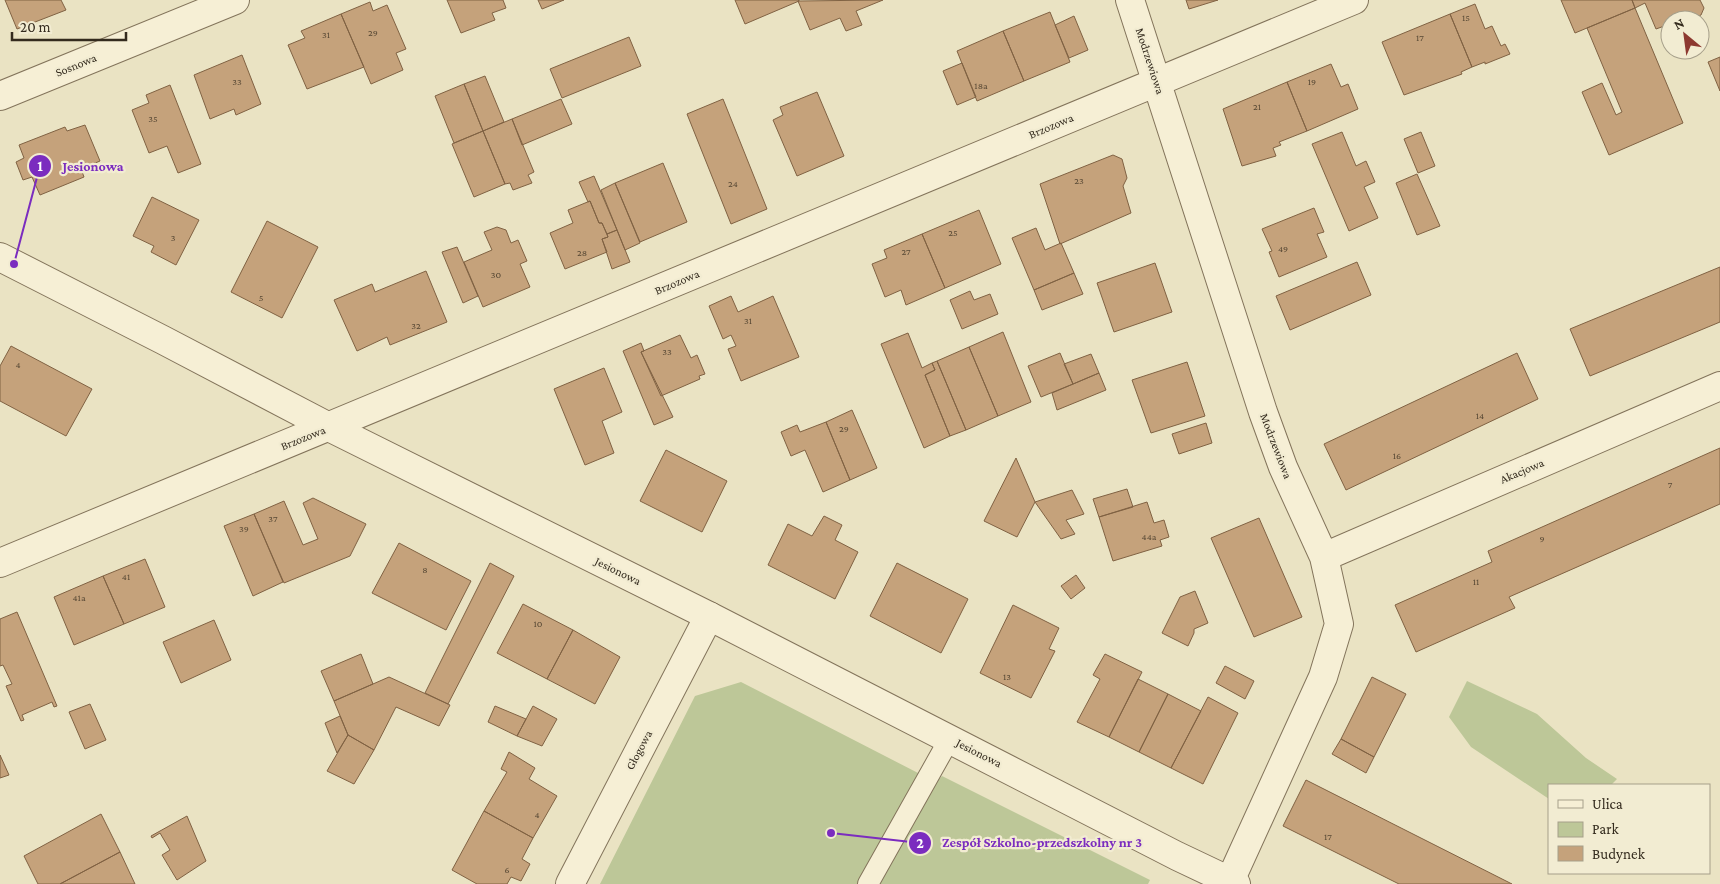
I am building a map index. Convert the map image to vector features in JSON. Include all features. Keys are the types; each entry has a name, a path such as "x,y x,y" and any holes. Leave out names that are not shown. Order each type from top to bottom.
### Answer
{"street":[{"name":"Sosnowa","path":"0,96 235,0"},
{"name":"Modrzewiowa","path":"1130,0 1283,468 1324,556 1339,624 1323,677 1233,882"},
{"name":"Brzozowa","path":"0,564 1354,0"},
{"name":"Jesionowa","path":"0,257 329,427 709,616 1177,856 1233,882"},
{"name":"Akacjowa","path":"1324,556 1720,386"},
{"name":"Głogowa","path":"570,884 709,616"}],"lane":[{"path":"868,884 950,738"}],"green space":[{"path":"1467,681 1537,714 1586,758 1617,779 1612,784 1548,784 1548,798 1471,747 1449,717"},
{"path":"741,682 920,774 857,884 600,884 695,696"},
{"path":"942,776 1150,880 1148,884 877,884 936,782"}],"building":[{"path":"5,0 61,0 66,10 17,29"},
{"path":"447,0 503,0 506,8 492,13 495,20 461,33"},
{"path":"538,0 564,0 542,9"},
{"path":"735,0 799,0 799,1 745,24"},
{"path":"883,0 856,11 862,25 846,31 840,18 810,30 798,1"},
{"path":"1186,0 1218,0 1189,9"},
{"path":"1561,0 1632,0 1635,8 1575,33"},
{"path":"1632,0 1700,0 1704,8 1703,10 1660,10 1660,28 1656,29 1645,3 1635,8"},
{"path":"370,2 373,11 387,5 406,49 396,53 403,70 371,84 341,14"},
{"path":"1475,4 1485,29 1492,26 1501,46 1505,44 1510,54 1472,67 1450,14"},
{"path":"1635,8 1683,123 1609,155 1582,92 1602,83 1616,115 1622,112 1587,28"},
{"path":"1050,12 1070,62 1024,81 1003,31"},
{"path":"341,14 364,67 307,89 288,45 305,38 301,31"},
{"path":"1450,14 1472,67 1461,72 1462,74 1404,95 1382,42"},
{"path":"1074,16 1088,50 1069,58 1055,25"},
{"path":"1003,31 1024,81 977,101 957,51"},
{"path":"629,37 641,66 562,98 550,69"},
{"path":"242,55 261,104 236,115 234,109 210,119 194,75"},
{"path":"1720,57 1720,91 1708,62"},
{"path":"962,63 976,97 957,105 943,71"},
{"path":"1331,64 1341,87 1348,84 1358,109 1307,131 1287,82"},
{"path":"485,76 504,122 483,131 464,84"},
{"path":"1287,82 1307,131 1279,142 1281,145 1273,148 1276,156 1242,166 1223,109"},
{"path":"464,84 483,131 454,143 435,96"},
{"path":"170,85 201,164 178,173 167,146 149,153 132,110 149,103 146,95"},
{"path":"817,92 844,156 797,176 773,120 783,115 780,107"},
{"path":"561,99 572,124 522,145 512,119"},
{"path":"723,99 767,209 731,224 687,114"},
{"path":"512,119 534,172 528,175 532,183 513,190 510,183 505,184 483,131"},
{"path":"85,125 100,161 81,169 84,177 40,195 32,177 23,180 16,162 24,158 19,145 65,127 67,131"},
{"path":"483,131 505,184 474,197 452,144"},
{"path":"1342,132 1356,166 1366,161 1375,182 1364,187 1378,218 1349,231 1312,144"},
{"path":"1421,132 1435,166 1418,173 1404,139"},
{"path":"1113,155 1122,159 1127,178 1123,186 1131,213 1060,244 1040,184"},
{"path":"663,163 687,222 640,242 615,183"},
{"path":"1417,174 1440,226 1417,235 1396,183"},
{"path":"594,176 617,230 607,234 602,223 599,223 590,201 588,202 579,182"},
{"path":"615,183 640,243 625,250 601,190"},
{"path":"152,197 199,220 176,265 151,252 154,246 133,236"},
{"path":"590,201 599,223 602,223 608,237 602,239 607,252 565,269 550,233 573,223 568,210"},
{"path":"1314,208 1324,232 1317,234 1327,257 1279,277 1269,252 1272,251 1262,229"},
{"path":"979,210 1001,264 945,288 922,234"},
{"path":"267,221 318,247 282,318 231,292"},
{"path":"497,227 506,230 511,243 518,240 527,261 520,264 530,287 483,307 464,262 492,250 484,232"},
{"path":"1036,228 1045,250 1061,243 1074,273 1034,290 1012,238"},
{"path":"617,230 630,262 612,269 602,239 608,237 607,234"},
{"path":"922,234 945,288 906,305 901,290 885,297 872,264 887,258 884,250"},
{"path":"457,247 478,296 463,303 442,252"},
{"path":"1357,262 1371,295 1290,330 1276,296"},
{"path":"1155,263 1172,312 1114,332 1097,283"},
{"path":"1720,267 1720,322 1590,376 1570,329"},
{"path":"426,271 447,322 390,345 387,337 357,351 334,300 372,284 375,292"},
{"path":"1074,273 1083,294 1042,310 1034,290"},
{"path":"970,291 974,300 990,294 998,314 962,329 950,300"},
{"path":"731,296 738,312 773,296 799,357 741,381 728,349 736,346 731,335 723,339 709,306"},
{"path":"1003,332 1031,402 998,416 969,347"},
{"path":"908,333 922,368 932,363 935,370 925,375 950,436 924,448 881,344"},
{"path":"680,335 691,358 697,355 705,374 699,376 700,379 661,396 641,352"},
{"path":"641,343 644,351 641,352 673,417 654,425 623,351"},
{"path":"11,346 92,389 66,436 0,401 0,366"},
{"path":"969,347 998,416 966,430 937,361"},
{"path":"1060,353 1073,384 1041,397 1028,366"},
{"path":"1517,353 1538,399 1346,490 1324,444"},
{"path":"1091,354 1099,373 1073,384 1064,364"},
{"path":"937,361 966,430 950,436 925,375 935,370 932,363"},
{"path":"1187,362 1205,416 1151,433 1132,380"},
{"path":"604,368 622,412 602,421 614,453 585,465 554,389"},
{"path":"1099,373 1106,390 1057,410 1052,393"},
{"path":"852,410 877,468 850,480 826,422"},
{"path":"826,422 850,480 823,492 805,450 791,456 781,432 797,425 800,432"},
{"path":"1206,423 1212,443 1179,454 1172,434"},
{"path":"1720,448 1720,504 1509,597 1515,608 1416,652 1395,605 1492,562 1488,551"},
{"path":"666,450 727,481 702,532 640,501"},
{"path":"1016,458 1035,502 1017,537 984,521"},
{"path":"1127,489 1133,507 1099,517 1093,499"},
{"path":"1072,490 1084,514 1066,520 1075,534 1061,539 1035,502"},
{"path":"313,498 366,524 350,556 284,583 254,514 284,501 303,545 318,539 303,503"},
{"path":"1147,502 1154,523 1164,520 1169,537 1160,540 1162,546 1113,561 1099,517"},
{"path":"254,514 283,582 253,596 224,526"},
{"path":"824,516 842,525 835,540 858,552 835,599 768,565 788,524 812,536"},
{"path":"1259,518 1302,617 1254,637 1211,538"},
{"path":"399,543 471,581 446,630 372,593"},
{"path":"145,559 165,607 124,624 103,576"},
{"path":"490,563 514,576 448,704 425,693"},
{"path":"897,563 968,599 941,653 870,616"},
{"path":"1076,575 1085,588 1071,599 1061,586"},
{"path":"103,576 124,624 74,645 54,597"},
{"path":"1195,591 1208,623 1194,629 1188,646 1162,633 1180,597"},
{"path":"523,604 573,630 547,679 497,653"},
{"path":"1013,605 1059,628 1049,649 1055,651 1031,698 980,673"},
{"path":"17,612 57,706 54,707 52,702 22,715 24,720 21,721 6,686 12,684 3,665 0,666 0,619"},
{"path":"214,620 231,660 181,683 163,642"},
{"path":"573,630 620,657 595,704 547,679"},
{"path":"361,654 373,684 334,701 321,671"},
{"path":"1105,654 1142,672 1109,737 1077,722 1100,679 1093,675"},
{"path":"1225,666 1254,681 1245,699 1216,683"},
{"path":"389,677 450,705 439,726 396,707 374,750 348,735 334,701"},
{"path":"1372,677 1406,694 1374,757 1341,739"},
{"path":"1138,679 1168,694 1139,752 1109,737"},
{"path":"1168,694 1201,711 1171,768 1139,752"},
{"path":"1208,697 1238,713 1203,784 1171,768"},
{"path":"90,704 106,740 85,749 69,712"},
{"path":"495,706 526,719 517,736 488,722"},
{"path":"533,706 557,719 542,746 517,736"},
{"path":"340,716 348,735 337,753 325,723"},
{"path":"348,735 374,750 354,784 327,771"},
{"path":"1341,739 1374,757 1366,773 1332,754"},
{"path":"509,752 535,768 529,779 557,796 533,838 484,811 507,772 501,769"},
{"path":"0,755 9,775 0,778"},
{"path":"1306,780 1512,884 1399,884 1283,826"},
{"path":"484,811 533,838 522,859 530,864 521,881 511,877 507,884 477,884 452,870"},
{"path":"101,814 120,852 60,884 38,884 24,856"},
{"path":"187,816 206,861 177,880 162,855 170,850 160,833 152,838 151,836"},
{"path":"120,852 135,884 60,884"}],"place":[{"name":"Jesionowa","path":"14,264"},
{"name":"Zespół Szkolno-przedszkolny nr 3","path":"831,833"}]}
